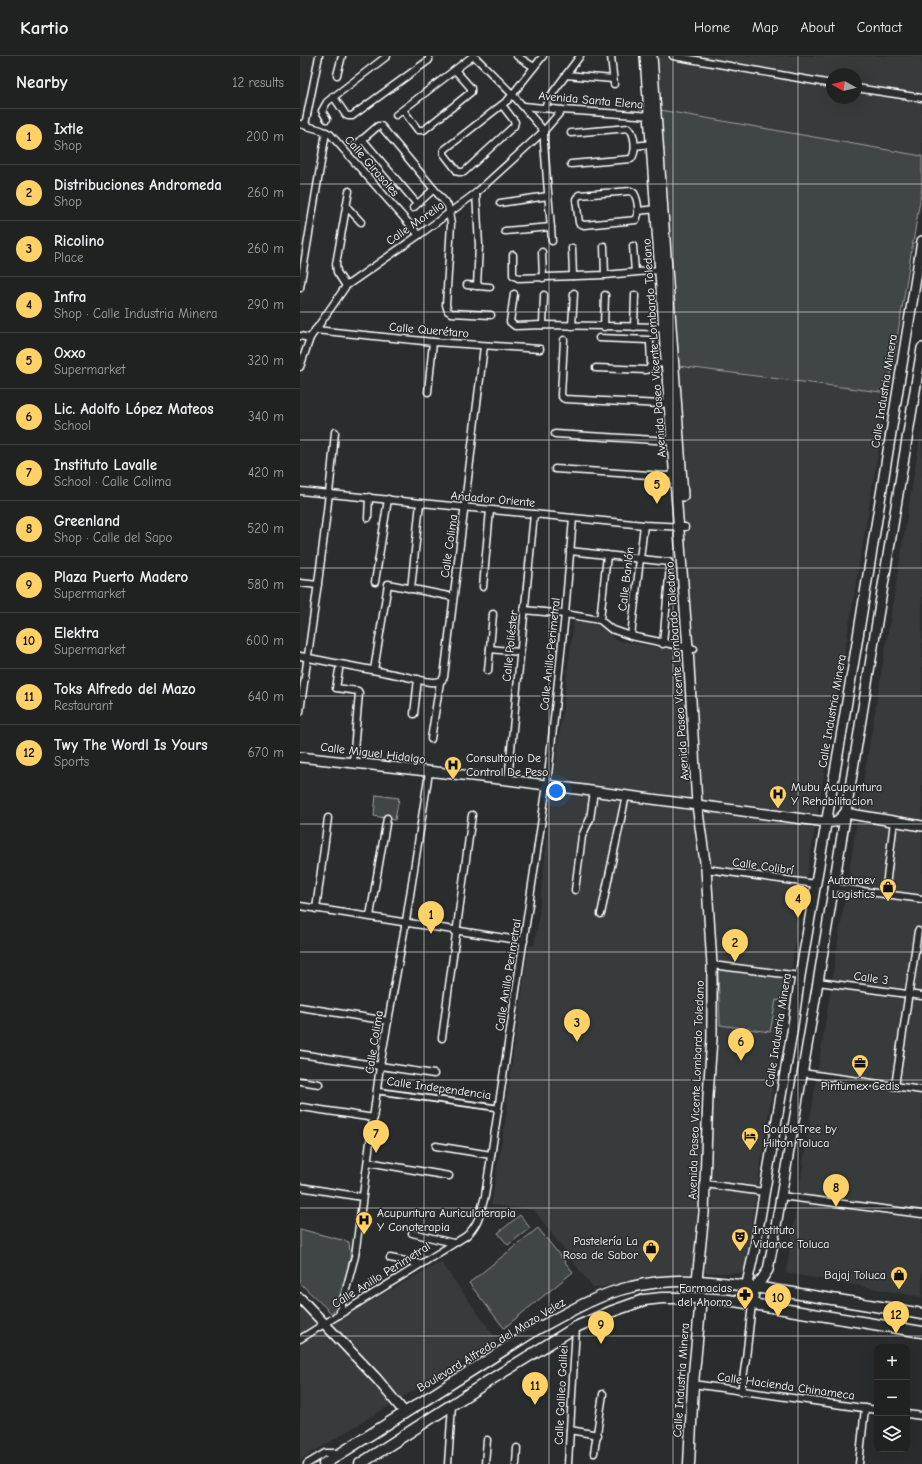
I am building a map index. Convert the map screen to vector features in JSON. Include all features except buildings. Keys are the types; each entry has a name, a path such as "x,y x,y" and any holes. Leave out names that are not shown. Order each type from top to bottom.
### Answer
{"main road":[{"name":"Avenida Paseo Vicente Lombardo Toledano","path":"645,56 652,116 691,649 697,805 706,869 712,965 712,1038 708,1096 705,1184 697,1280"},
{"name":"Avenida Paseo Vicente Lombardo Toledano","path":"652,56 651,144 664,328 670,363 669,403 672,441 682,527"},
{"name":"Calle Industria Minera","path":"747,1303 751,1286 755,1247 764,1192 856,649 922,241"},
{"name":"Calle Industria Minera","path":"751,1286 762,1279 768,1270 772,1249 818,982 832,887 922,348"},
{"name":"Calle Miguel Hidalgo","path":"300,757 508,780 835,823 845,814"},
{"path":"845,814 922,826"},
{"path":"792,1032 808,1034"},
{"path":"755,1247 759,1251 764,1252 772,1249"},
{"name":"Boulevard Alfredo del Mazo Velez","path":"324,1464 537,1329 570,1311 618,1290 650,1283 697,1280 751,1286 922,1314"},
{"path":"300,1298 377,1379 405,1413"},
{"path":"360,1464 576,1327 644,1300 662,1298 701,1298 747,1303 922,1332"},
{"name":"Calle Industria Minera","path":"689,1464 693,1384 701,1298"}],"street":[{"path":"303,125 319,56"},
{"path":"337,75 342,56"},
{"path":"327,119 323,114 323,107 326,102 387,56"},
{"path":"333,96 346,115 352,116 428,60 429,56"},
{"path":"517,56 534,67"},
{"path":"502,105 515,122 514,126 464,172 458,172 444,154 444,150 513,95 543,56"},
{"path":"545,108 549,98 580,56"},
{"path":"566,74 614,81 612,56"},
{"path":"673,56 826,83"},
{"path":"396,115 455,70 476,57"},
{"name":"Avenida Santa Elena","path":"476,57 524,106 544,131"},
{"path":"403,110 418,130 424,130 471,92 471,88 455,70"},
{"path":"862,89 922,98"},
{"name":"Avenida Santa Elena","path":"524,106 652,116"},
{"name":"Calle Morelia","path":"300,367 310,338 346,286 476,193 544,131 562,110"},
{"name":"Calle Girasoles","path":"303,125 330,134 419,235"},
{"path":"356,145 378,126 381,126 448,206 451,212 446,305 448,311 451,313 491,316"},
{"path":"571,164 630,159 634,155 635,146 632,131 628,128 572,133"},
{"path":"544,131 552,241"},
{"path":"300,288 326,132"},
{"path":"362,139 415,206 434,189"},
{"path":"635,146 651,144"},
{"path":"346,286 336,268 349,191"},
{"path":"631,191 636,195 638,211 638,218 633,222 580,224 576,199 580,194 631,191"},
{"path":"476,193 480,245 477,286"},
{"path":"500,203 548,196"},
{"path":"347,207 361,222"},
{"path":"638,211 656,209"},
{"path":"505,231 551,227"},
{"path":"604,246 605,275"},
{"path":"632,246 635,272"},
{"path":"572,248 573,276"},
{"path":"542,252 543,278"},
{"path":"512,255 513,275 518,278 605,275 660,270"},
{"path":"467,285 490,287"},
{"path":"572,326 574,293"},
{"path":"514,294 510,322 515,326 543,325 664,328"},
{"path":"543,325 544,295"},
{"path":"604,327 605,295"},
{"path":"634,327 635,295"},
{"name":"Calle Querétaro","path":"315,330 433,342 540,349"},
{"path":"300,336 310,338"},
{"path":"596,368 646,370 649,369 651,364 650,342 648,340 600,338"},
{"path":"564,340 562,398 661,404 669,403"},
{"path":"428,392 433,342"},
{"name":"Calle Colima","path":"431,739 442,679 465,508 484,346"},
{"path":"651,364 670,363"},
{"path":"300,712 330,494 335,432"},
{"path":"555,434 672,441"},
{"path":"555,469 665,476 675,475"},
{"name":"Andador Oriente","path":"300,491 644,525 682,527"},
{"path":"368,518 369,497"},
{"path":"375,582 388,499"},
{"path":"411,589 420,503"},
{"path":"483,587 490,510"},
{"name":"Calle Poliéster","path":"508,780 534,514"},
{"name":"Calle Anillo Perimetral","path":"300,1339 466,1236 476,1225 485,1196 547,785 565,614 573,518"},
{"name":"Calle Banlón","path":"631,636 644,525"},
{"path":"570,551 667,561 670,566 663,644"},
{"path":"600,620 607,555"},
{"path":"300,584 318,585"},
{"path":"374,670 388,584 453,597"},
{"path":"524,610 565,614 600,620 611,629 631,636 691,649"},
{"path":"488,671 493,614"},
{"path":"490,649 520,652"},
{"path":"300,656 418,680 442,679"},
{"path":"339,670 336,688 358,691 360,693 353,762"},
{"path":"414,714 418,680"},
{"name":"Calle Colima","path":"339,1314 355,1256 380,1066 406,922 429,772"},
{"path":"575,890 582,836 590,819 594,791"},
{"path":"601,914 626,795"},
{"path":"442,1038 472,815"},
{"path":"316,908 328,818"},
{"path":"370,916 387,818"},
{"path":"884,894 894,821"},
{"name":"Calle Colibrí","path":"706,869 816,884"},
{"path":"832,887 922,899"},
{"path":"300,906 524,940"},
{"path":"895,1086 918,931"},
{"path":"712,965 800,976"},
{"name":"Calle 3","path":"818,982 922,996"},
{"path":"300,1007 388,1021"},
{"name":"Calle Independencia","path":"300,1054 434,1074"},
{"path":"802,1073 922,1090"},
{"path":"300,1081 319,1084"},
{"name":"Calle Independencia","path":"377,1091 498,1108"},
{"path":"302,1108 374,1118"},
{"path":"436,1146 491,1155"},
{"path":"368,1162 449,1176"},
{"path":"705,1184 764,1192"},
{"path":"300,1187 362,1197"},
{"path":"781,1196 922,1214"},
{"path":"412,1233 453,1243"},
{"path":"390,1258 421,1264"},
{"path":"741,1392 746,1358 747,1303"},
{"name":"Calle Galileo Galilei","path":"568,1464 576,1327"},
{"name":"Calle Hacienda Chinameca","path":"693,1384 741,1392 874,1410"},
{"path":"594,1453 598,1435 602,1394"},
{"path":"448,1464 452,1405"},
{"path":"859,1464 865,1408"},
{"path":"910,1414 922,1416"},
{"path":"570,1430 598,1435"},
{"path":"485,1464 487,1440"},
{"path":"516,1464 517,1448"},
{"path":"307,1464 325,1453 341,1454"}],"shaded area":[{"path":"656,56 922,56 922,156 660,110"},
{"path":"660,110 922,156 922,188 888,393 678,366"},
{"path":"678,366 888,393 790,976 744,1273 691,1273 593,1288 534,1210 491,1205 508,1104 506,1103 529,945 534,946 538,923 553,783 574,620 602,626 616,640 684,652"},
{"path":"922,426 922,1297 786,1273 860,802"},
{"path":"376,795 399,798 395,820 374,816"},
{"path":"718,969 790,976 786,1001 776,1000 770,1032 720,1025"},
{"path":"520,1215 530,1228 508,1245 498,1233"},
{"path":"538,1228 573,1272 504,1328 469,1283"},
{"path":"300,1229 349,1242 352,1272 332,1314 300,1283"},
{"path":"441,1262 497,1340 300,1460 300,1303 324,1327"}],"place":[{"name":"Oxxo","path":"657,504"},
{"name":"Consultorio De Control De Peso","path":"453,780"},
{"name":"Mubu Acupuntura Y Rehabilitacion","path":"778,809"},
{"name":"Autotraev Logistics","path":"888,902"},
{"name":"Infra","path":"798,918"},
{"name":"Ixtle","path":"431,934"},
{"name":"Distribuciones Andromeda","path":"735,962"},
{"name":"Ricolino","path":"577,1042"},
{"name":"Lic. Adolfo López Mateos","path":"741,1061"},
{"name":"Pintumex Cedis","path":"860,1078"},
{"name":"DoubleTree by Hilton Toluca","path":"750,1151"},
{"name":"Instituto Lavalle","path":"376,1153"},
{"name":"Greenland","path":"836,1207"},
{"name":"Acupuntura Auriculoterapia Y Conoterapia","path":"364,1235"},
{"name":"Instituto Vidance Toluca","path":"740,1252"},
{"name":"Pastelería La Rosa de Sabor","path":"651,1263"},
{"name":"Bajaj Toluca","path":"899,1290"},
{"name":"Farmacias del Ahorro","path":"745,1310"},
{"name":"Elektra","path":"778,1317"},
{"name":"Twy The Wordl Is Yours","path":"896,1334"},
{"name":"Plaza Puerto Madero","path":"601,1344"},
{"name":"Toks Alfredo del Mazo","path":"535,1405"}]}
